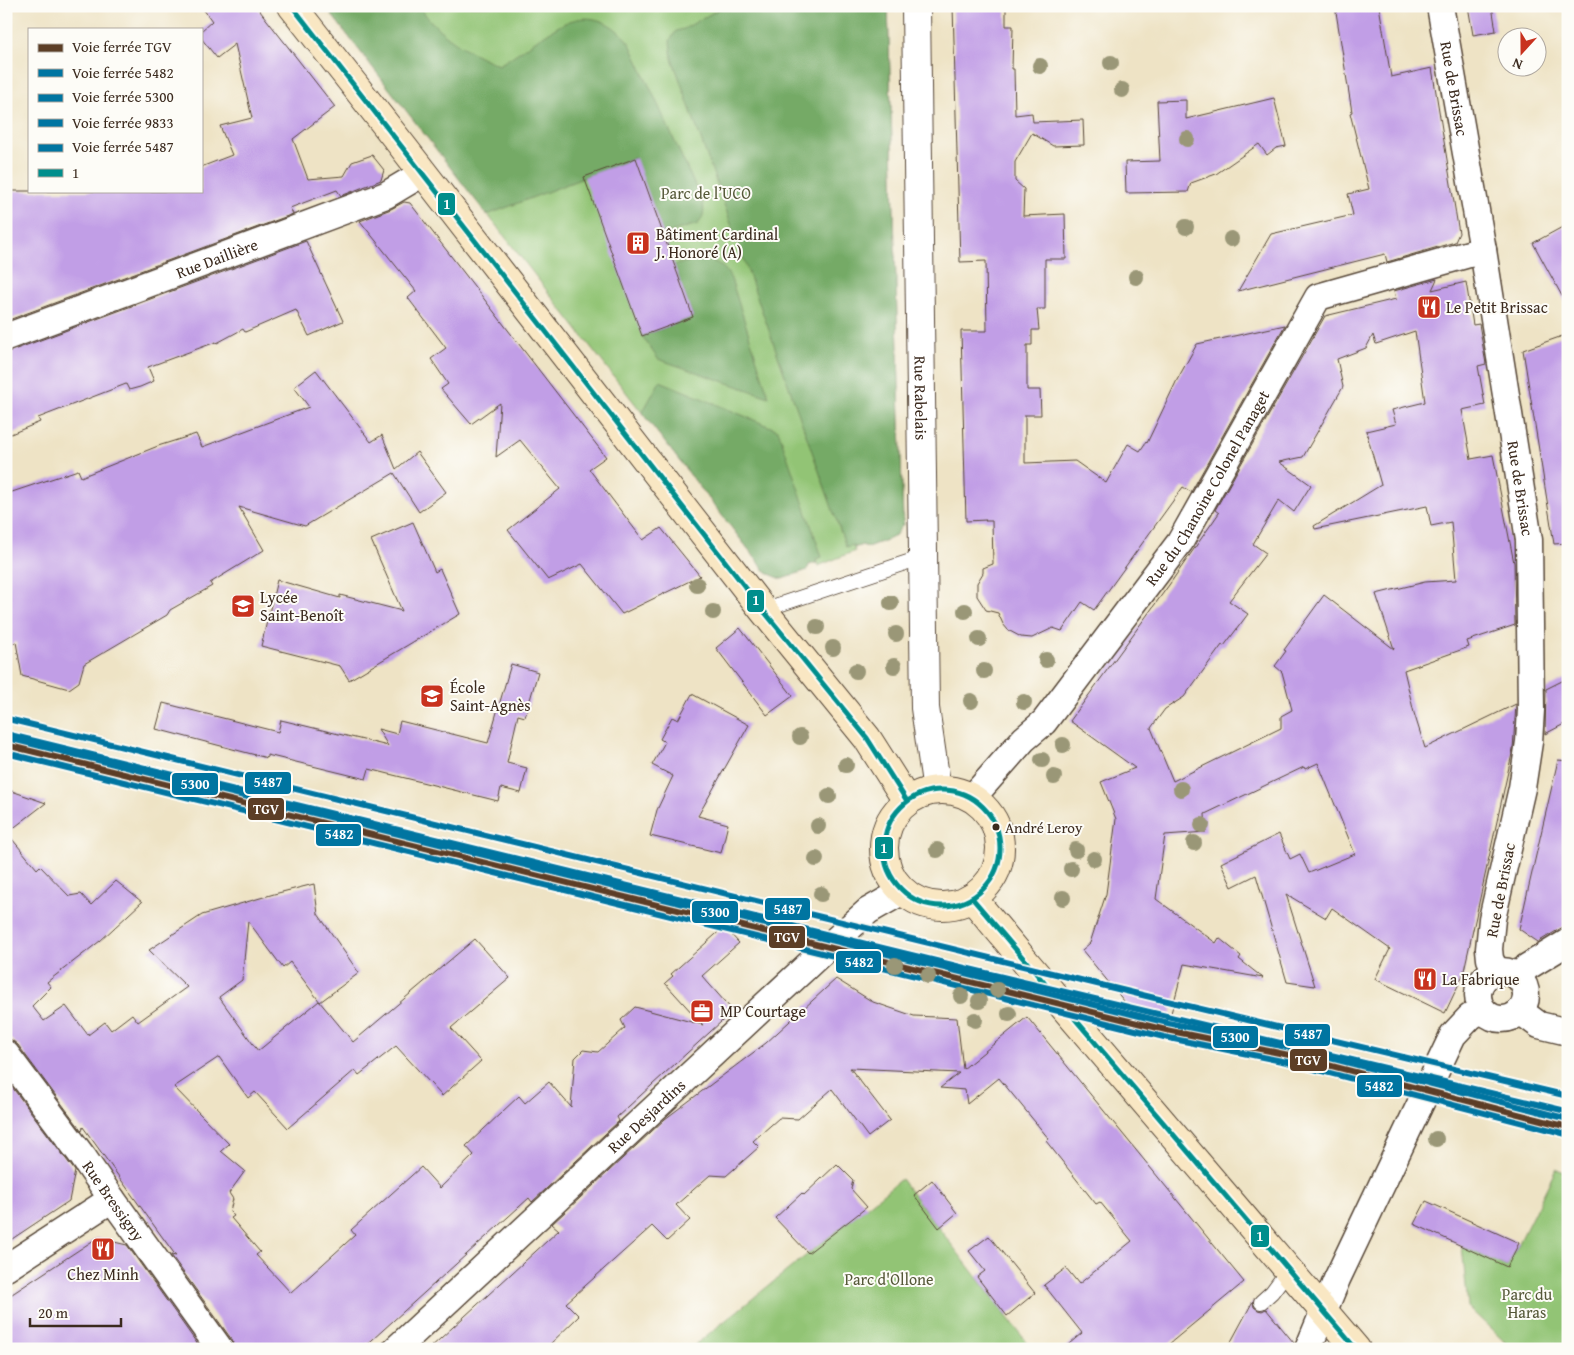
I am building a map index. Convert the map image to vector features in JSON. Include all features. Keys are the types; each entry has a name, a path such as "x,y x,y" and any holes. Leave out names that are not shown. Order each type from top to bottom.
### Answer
{"main road":[{"path":"292,6 763,610 867,738 907,801"},
{"path":"949,790 972,798 991,816 996,828 1000,844 999,859 994,874 985,888 972,898 955,905 937,906 919,902 903,891 888,870 885,863 883,846 887,828 895,813 907,801 921,793 949,790"},
{"path":"972,898 1356,1349"}],"street":[{"name":"Rue Rabelais","path":"916,6 925,708 937,790"},
{"name":"Rue de Brissac","path":"1440,6 1483,250 1529,540 1531,710 1529,742 1522,788 1492,919 1489,949 1490,959 1508,974"},
{"name":"Rue Daillière","path":"6,337 386,195 423,173"},
{"name":"Rue du Chanoine Colonel Panaget","path":"972,798 1024,739 1044,722 1180,542 1318,297 1483,250"},
{"name":"Rue Desjardins","path":"396,1349 819,955 868,911 903,891"},
{"path":"1508,974 1525,985 1525,1002 1517,1015 1501,1019 1492,1018 1482,1010 1478,998 1478,988 1487,975 1508,974 1527,967 1568,942"},
{"path":"1308,1349 1323,1310 1453,1035 1470,1017 1482,1010"},
{"path":"1520,1011 1538,1025 1568,1032"},
{"name":"Rue Bressigny","path":"6,1054 83,1156 220,1349"},
{"path":"6,1268 112,1199"}],"lane":[{"path":"763,610 923,556"},
{"path":"1261,1302 1272,1292 1289,1269"}],"green space":[{"name":"Parc de l’UCO","path":"325,6 888,6 903,524 894,537 867,547 862,545 854,548 855,551 818,566 817,563 809,565 807,570 782,579 767,573"},
{"path":"325,6 419,6 435,26 454,42 499,65 565,23 584,18 602,21 610,25 630,44 702,201 704,210 702,219 698,224 663,234 635,158 487,215"},
{"path":"724,6 888,6 903,524 894,537 867,547 862,545 854,548 853,545 846,547 672,58 670,41 676,31 684,29"},
{"path":"705,258 721,266 731,279 769,397 658,359 642,336 693,317 674,265"},
{"path":"660,381 778,430 822,557 816,559 817,562 809,565 807,570 782,579 767,573 642,413"},
{"name":"Parc du Haras","path":"1556,1169 1568,1173 1568,1349 1511,1348 1468,1307 1462,1246 1507,1267"},
{"name":"Parc d'Ollone","path":"901,1179 1032,1349 690,1349"}],"building":[{"path":"201,6 256,6 335,107 293,139 308,179 344,176 352,162 372,155 384,170 381,180 341,196 337,190 290,208 293,214 6,321 6,191 202,192 202,167 232,155 220,126 252,118 235,44 217,58 202,39 202,30 212,21"},
{"path":"953,6 1006,6 1006,26 1013,26 1012,69 1014,69 1015,115 1032,113 1033,122 1083,120 1084,145 1053,146 1032,133 1015,162 1015,181 1024,189 1023,216 1065,214 1066,259 1045,259 1045,309 1037,309 1039,330 1032,330 1032,345 1027,345 1027,390 1040,390 1041,415 1025,415 1025,463 1075,461 1106,483 1128,444 1140,451 1147,443 1177,380 1197,344 1285,325 1191,492 1183,487 1094,610 1082,602 1062,631 1053,628 1032,638 1021,637 1008,630 998,613 986,610 977,596 977,583 983,573 983,568 993,564 992,521 966,521 961,331 987,331 986,261 960,262"},
{"path":"1335,6 1379,6 1391,77 1432,68 1459,233 1455,242 1387,262 1385,254 1238,291 1271,234 1353,215 1348,194 1369,189 1350,113 1352,112"},
{"path":"1468,6 1492,6 1496,31 1473,35"},
{"path":"1274,98 1286,146 1276,148 1267,155 1259,144 1216,174 1191,183 1188,192 1126,193 1125,162 1160,161 1157,101 1186,100 1186,119"},
{"name":"Bâtiment Cardinal J. Honoré (A)","path":"636,158 693,317 642,336 584,177"},
{"path":"404,202 410,203 606,457 589,469 643,540 661,528 700,576 622,614 582,564 548,580 508,530 560,489 520,440 496,457 500,403 471,424 441,389 448,384 431,359 446,348 408,298 416,291 360,221"},
{"path":"1568,224 1568,307 1533,243"},
{"path":"306,241 343,321 309,336 296,310 245,332 243,329 217,343 148,367 154,381 129,390 126,384 38,418 40,422 6,436 6,352"},
{"path":"1437,279 1432,290 1466,282 1473,325 1479,324 1486,364 1478,366 1485,405 1462,410 1471,459 1493,455 1514,563 1515,625 1467,641 1469,647 1404,670 1414,713 1425,748 1516,704 1513,749 1463,975 1445,1013 1375,979 1390,949 1332,908 1326,918 1286,894 1315,986 1287,982 1256,875 1232,887 1221,863 1279,834 1290,859 1300,854 1309,873 1355,854 1318,763 1305,769 1304,767 1205,814 1206,832 1165,835 1156,899 1216,943 1219,938 1241,956 1239,959 1263,978 1184,964 1165,1036 1148,1030 1082,950 1090,943 1106,894 1116,819 1101,782 1135,768 1070,721 1219,513 1215,510 1325,316 1396,299 1394,291","holes":["1415,331 1425,402 1392,410 1396,424 1366,431 1381,485 1314,526 1315,529 1427,506 1431,526 1451,522 1456,580 1425,582 1376,594 1394,649 1324,595 1284,650 1286,651 1275,666 1282,672 1292,710 1281,716 1281,728 1173,781 1151,728 1165,709 1184,697 1222,645 1224,646 1248,614 1229,601 1266,553 1253,544 1279,500 1294,512 1311,485 1279,462 1303,457 1343,387 1337,359 1366,348 1373,335 1376,344"]},
{"path":"1568,334 1568,543 1554,544 1523,350"},
{"path":"316,370 371,442 382,435 396,469 417,452 446,492 419,512 394,473 305,526 239,507 264,550 210,583 212,586 170,610 167,615 84,664 79,682 69,689 22,676 16,642 6,647 6,494 78,470 81,477 158,446 196,434 202,447 309,407 294,387"},
{"path":"413,522 435,572 440,569 460,614 349,680 340,666 261,646 277,580 340,598 340,595 402,611 371,540"},
{"path":"740,628 793,696 767,715 716,648"},
{"path":"511,664 538,672 525,717 518,715 507,763 527,768 521,793 501,788 498,801 369,769 366,779 267,755 267,758 156,729 163,703 278,732 281,720 388,746 378,729 397,734 400,721 488,743"},
{"path":"1568,678 1568,722 1545,734 1546,689"},
{"path":"692,694 749,725 698,816 728,824 721,853 650,836 657,810 673,776 652,765 665,742 660,739 672,717 678,720"},
{"path":"1558,760 1568,761 1568,924 1538,942 1519,929"},
{"path":"6,789 46,803 7,833 37,869 40,866 69,896 81,894 91,905 116,881 142,902 100,941 47,982 51,987 32,1006 44,1021 66,1006 88,1035 105,1022 111,1030 132,1014 138,1022 187,987 149,950 202,915 314,884 318,914 359,973 320,1002 290,962 283,968 248,921 242,980 219,997 258,1051 319,1001 353,1042 475,939 510,978 451,1028 481,1061 442,1096 396,1046 359,1075 355,1070 288,1128 255,1092 248,1098 219,1057 174,1087 229,1144 221,1151 245,1171 229,1193 233,1199 230,1211 234,1216 231,1218 260,1252 256,1255 291,1293 355,1235 351,1230 421,1167 440,1188 474,1155 466,1146 519,1096 525,1103 549,1082 571,1107 575,1058 583,1050 598,1052 625,1028 621,1020 635,1007 703,1025 665,983 673,976 671,974 724,927 739,943 702,976 733,1011 617,1117 619,1121 532,1202 529,1198 362,1349 235,1349 232,1340 171,1255 176,1256 83,1127 82,1131 18,1045 12,1040 6,1039"},
{"path":"836,979 873,1002 914,1016 957,1018 963,1069 1027,1017 1244,1282 1163,1349 1063,1349 1082,1333 1044,1285 1066,1268 1079,1284 1132,1241 1100,1202 1096,1204 1046,1141 1049,1139 999,1078 967,1104 965,1090 940,1088 959,1073 850,1068 890,1120 868,1137 832,1089 798,1119 779,1118 753,1141 759,1147 726,1176 710,1175 676,1205 690,1220 667,1241 652,1226 566,1303 579,1316 545,1349 429,1349 559,1230 552,1224 665,1119 766,1043"},
{"path":"6,1079 75,1171 69,1201 6,1243"},
{"path":"837,1164 853,1180 851,1189 867,1207 808,1253 775,1218 802,1193 804,1195"},
{"path":"932,1180 957,1213 939,1228 914,1195"},
{"path":"1426,1201 1519,1243 1507,1267 1414,1224"},
{"path":"989,1236 1035,1293 1007,1316 977,1277 985,1271 969,1251"},
{"path":"97,1238 127,1245 201,1349 6,1349 6,1298"},
{"path":"1253,1301 1254,1307 1258,1310 1266,1309 1294,1343 1293,1349 1227,1349"}],"rail line":[{"name":"5487","path":"8,719 982,957 1568,1096"},
{"name":"9833","path":"6,734 786,925 1566,1111"},
{"name":"5300","path":"8,738 1168,1023 1291,1048 1568,1119"},
{"name":"TGV","path":"6,745 1166,1030 1289,1055 1568,1127"},
{"name":"5482","path":"6,753 1164,1037 1287,1062 1566,1134"}],"transit line":[{"name":"1","path":"292,6 763,610 867,738 907,801"},
{"name":"1","path":"942,790 964,794 983,807 996,826 1000,848 996,870 983,889 964,902 942,906 920,902 901,889 888,870 884,848 888,826 901,807 920,794 942,790"},
{"name":"1","path":"972,898 1356,1349"}],"place":[{"name":"Bâtiment Cardinal J. Honoré (A)","path":"638,243"},
{"name":"Le Petit Brissac","path":"1429,307"},
{"name":"Lycée Saint-Benoît","path":"243,606"},
{"name":"École Saint-Agnès","path":"432,696"},
{"name":"André Leroy","path":"996,827"},
{"name":"La Fabrique","path":"1425,979"},
{"name":"MP Courtage","path":"702,1011"},
{"name":"Chez Minh","path":"103,1249"}]}
